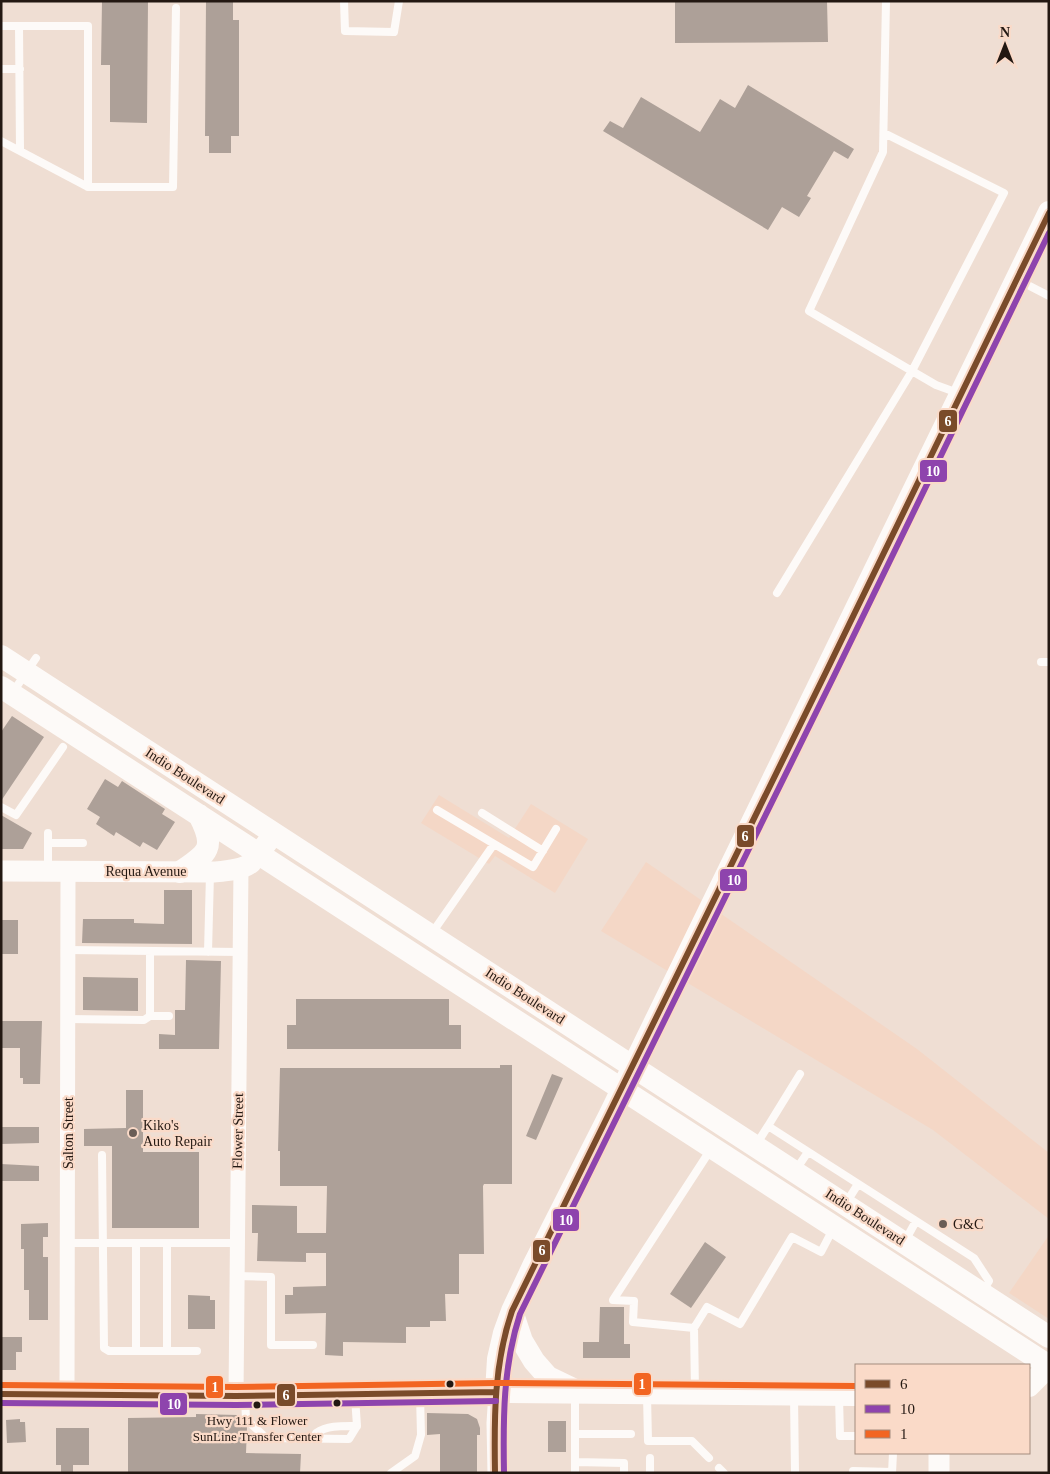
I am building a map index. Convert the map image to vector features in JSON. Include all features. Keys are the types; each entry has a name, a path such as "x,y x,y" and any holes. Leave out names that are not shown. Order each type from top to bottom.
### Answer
{"main road":[{"path":"496,1392 498,1359 504,1333 512,1311 826,672 1049,212"},
{"name":"Indio Boulevard","path":"1,656 31,665 274,834 431,934 1049,1337"},
{"name":"Indio Boulevard","path":"6,690 199,815 250,861 401,946 1049,1366"},
{"path":"180,872 200,859 208,846 207,830 199,815"},
{"path":"401,946 439,957 471,977 484,980 498,978"},
{"path":"512,1311 522,1341 534,1361 548,1378 578,1392"},
{"path":"1030,1385 1049,1366"},
{"path":"1,1394 240,1396 578,1392 848,1395"}],"street":[{"path":"250,861 274,834"},
{"name":"Requa Avenue","path":"1,871 210,872 250,861"},
{"name":"Flower Street","path":"240,1396 237,1243 240,952 250,861"},
{"name":"Salton Street","path":"58,871 68,950 67,1395"},
{"path":"495,1473 494,1423 496,1392"},
{"path":"939,1454 939,1473"}],"lane":[{"path":"344,1 345,31 394,32 399,1"},
{"path":"886,1 883,152 809,311 936,385 960,394"},
{"path":"1,141 88,187 172,187 176,8"},
{"path":"1,26 88,26 88,187"},
{"path":"19,26 20,150"},
{"path":"1,69 20,69"},
{"path":"777,593 912,371 1004,192 884,133"},
{"path":"1016,279 1049,296"},
{"path":"6,690 31,665"},
{"path":"1,807 16,815 63,747"},
{"path":"437,810 533,867 556,829"},
{"path":"482,813 543,851"},
{"path":"48,833 48,843 58,871"},
{"path":"48,843 83,843"},
{"path":"431,934 494,844"},
{"path":"208,952 210,872"},
{"path":"68,950 240,952"},
{"path":"150,951 150,1016"},
{"path":"68,1019 144,1020 150,1016 169,1016"},
{"path":"756,1146 800,1074"},
{"path":"768,1126 974,1258 989,1281 982,1293"},
{"path":"694,1328 633,1322 634,1301 613,1300 712,1147"},
{"path":"794,1171 808,1152"},
{"path":"102,1155 104,1348 109,1351 197,1351"},
{"path":"845,1204 858,1184"},
{"path":"904,1242 916,1221"},
{"path":"695,1394 694,1328 707,1307 740,1324 792,1237 821,1252 834,1226"},
{"path":"68,1242 237,1243"},
{"path":"136,1243 136,1351"},
{"path":"166,1351 167,1243"},
{"path":"237,1276 272,1277 271,1345 313,1345"},
{"path":"575,1473 578,1392"},
{"path":"391,1473 415,1456 420,1435 420,1393"},
{"path":"647,1393 648,1441 692,1441 709,1458"},
{"path":"240,1396 246,1420 266,1438 349,1439 356,1426 355,1394"},
{"path":"794,1394 795,1473"},
{"path":"848,1395 840,1436 855,1436"},
{"path":"316,1438 316,1433 319,1430 331,1427 356,1426"},
{"path":"575,1434 631,1434"},
{"path":"853,1471 892,1472 892,1454"},
{"path":"650,1458 650,1473"},
{"path":"575,1462 624,1463 624,1473"}],"shaded area":[{"path":"439,795 509,838 531,804 588,839 555,893 495,856 489,864 421,823"},
{"path":"646,862 917,1049 1049,1153 1049,1219 933,1130 601,931"},
{"path":"1049,1235 1049,1319 1009,1293"}],"building":[{"path":"102,1 148,1 147,123 110,122 110,65 101,65"},
{"path":"206,1 233,1 233,20 239,20 239,136 231,136 231,153 209,153 209,136 205,136"},
{"path":"675,1 827,1 828,42 675,43"},
{"path":"748,85 854,149 848,159 834,151 807,196 811,198 799,217 782,207 768,230 603,131 610,121 623,128 641,97 700,132 720,99 735,108"},
{"path":"12,716 44,737 1,801 1,732"},
{"path":"105,779 118,787 122,781 165,809 162,814 175,822 157,850 143,842 140,847 116,832 114,836 96,824 100,817 87,809"},
{"path":"1,815 32,833 23,849 1,849"},
{"path":"164,890 192,890 192,944 82,943 83,919 134,919 134,923 164,924"},
{"path":"1,920 18,920 18,954 1,954"},
{"path":"186,960 221,961 219,1049 159,1049 159,1034 175,1035 175,1010 185,1010"},
{"path":"83,977 138,978 138,1011 83,1010"},
{"path":"296,999 449,999 449,1025 461,1025 461,1049 287,1049 287,1025 296,1025"},
{"path":"1,1021 42,1021 40,1084 23,1084 23,1078 20,1078 20,1048 1,1048"},
{"path":"500,1065 512,1065 512,1184 484,1184 483,1186 484,1254 459,1254 459,1294 445,1294 446,1321 430,1321 430,1327 406,1327 406,1343 343,1342 343,1356 325,1355 326,1313 285,1314 285,1295 293,1295 293,1287 326,1286 326,1253 306,1253 306,1262 257,1261 258,1233 252,1233 252,1205 297,1206 297,1233 326,1233 327,1186 280,1186 280,1151 278,1151 280,1068 500,1068"},
{"path":"552,1074 563,1078 536,1140 526,1136"},
{"path":"126,1090 143,1090 143,1152 199,1152 199,1228 112,1228 112,1146 84,1146 84,1129 126,1128"},
{"path":"1,1127 39,1127 39,1143 1,1144"},
{"path":"1,1164 39,1166 39,1181 1,1181"},
{"path":"48,1223 48,1237 43,1237 43,1257 48,1257 48,1320 29,1320 29,1290 24,1290 24,1249 21,1249 21,1224"},
{"path":"705,1242 726,1257 691,1308 670,1294"},
{"path":"188,1295 210,1296 210,1300 215,1300 215,1329 188,1329"},
{"path":"600,1307 624,1307 624,1344 630,1344 630,1358 583,1358 583,1342 599,1342"},
{"path":"1,1337 22,1337 22,1352 16,1352 16,1370 1,1370"},
{"path":"427,1413 468,1414 477,1419 480,1435 477,1435 477,1473 440,1473 440,1434 427,1435"},
{"path":"196,1414 237,1415 237,1424 243,1424 247,1427 246,1453 301,1454 300,1473 128,1473 128,1418 196,1417"},
{"path":"20,1419 20,1422 25,1422 26,1442 7,1443 6,1420"},
{"path":"548,1421 566,1421 566,1452 548,1452"},
{"path":"56,1428 89,1428 89,1465 73,1465 73,1473 61,1473 61,1465 56,1465"}],"transit line":[{"name":"6","path":"495,1473 495,1411 498,1371 512,1311 1049,213"},
{"name":"10","path":"504,1473 504,1413 507,1373 514,1334 520,1314 834,676 1049,233"},
{"name":"1","path":"1,1385 236,1387 496,1383 855,1386"},
{"name":"6","path":"1,1394 236,1396 496,1392"},
{"name":"10","path":"1,1403 236,1405 496,1401"}],"place":[{"name":"Kiko's Auto Repair","path":"133,1133"},
{"name":"G&C","path":"943,1224"},
{"name":"Hwy 111 & Flower SunLine Transfer Center","path":"257,1405"}]}
